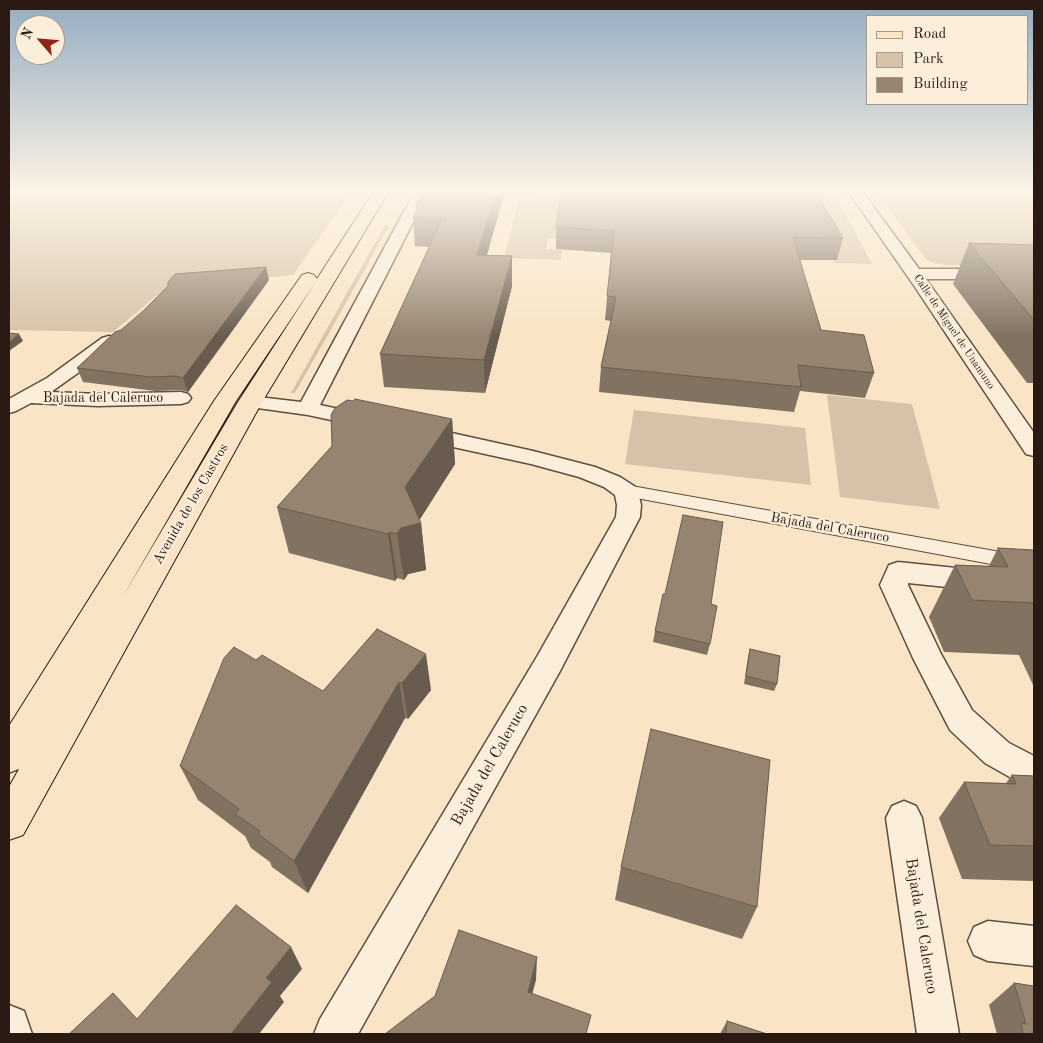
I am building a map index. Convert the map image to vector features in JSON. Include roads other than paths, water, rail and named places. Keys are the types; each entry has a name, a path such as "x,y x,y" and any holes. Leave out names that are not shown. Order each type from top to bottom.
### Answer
{"main road":[{"name":"Avenida de los Castros","path":"9,757 23,721 225,401 333,240"},
{"name":"Avenida de los Castros","path":"9,822 250,402 351,240"}],"street":[{"path":"308,409 397,240"},
{"name":"Calle de Miguel de Unamuno","path":"891,240 1034,449"},
{"path":"915,274 1013,274 1034,278"},
{"name":"Bajada del Caleruco","path":"14,400 70,372 121,334"},
{"name":"Bajada del Caleruco","path":"14,400 181,398"},
{"name":"Bajada del Caleruco","path":"250,402 308,409 533,458 586,472 612,482 626,491 1034,565"},
{"name":"Bajada del Caleruco","path":"334,1034 549,663 628,517 629,505 626,491"},
{"path":"1034,586 898,572 894,586 928,658 961,720 996,752 1034,773"},
{"name":"Bajada del Caleruco","path":"904,818 938,1034"},
{"path":"988,941 1034,946"},
{"path":"9,1026 11,1034"}]}
